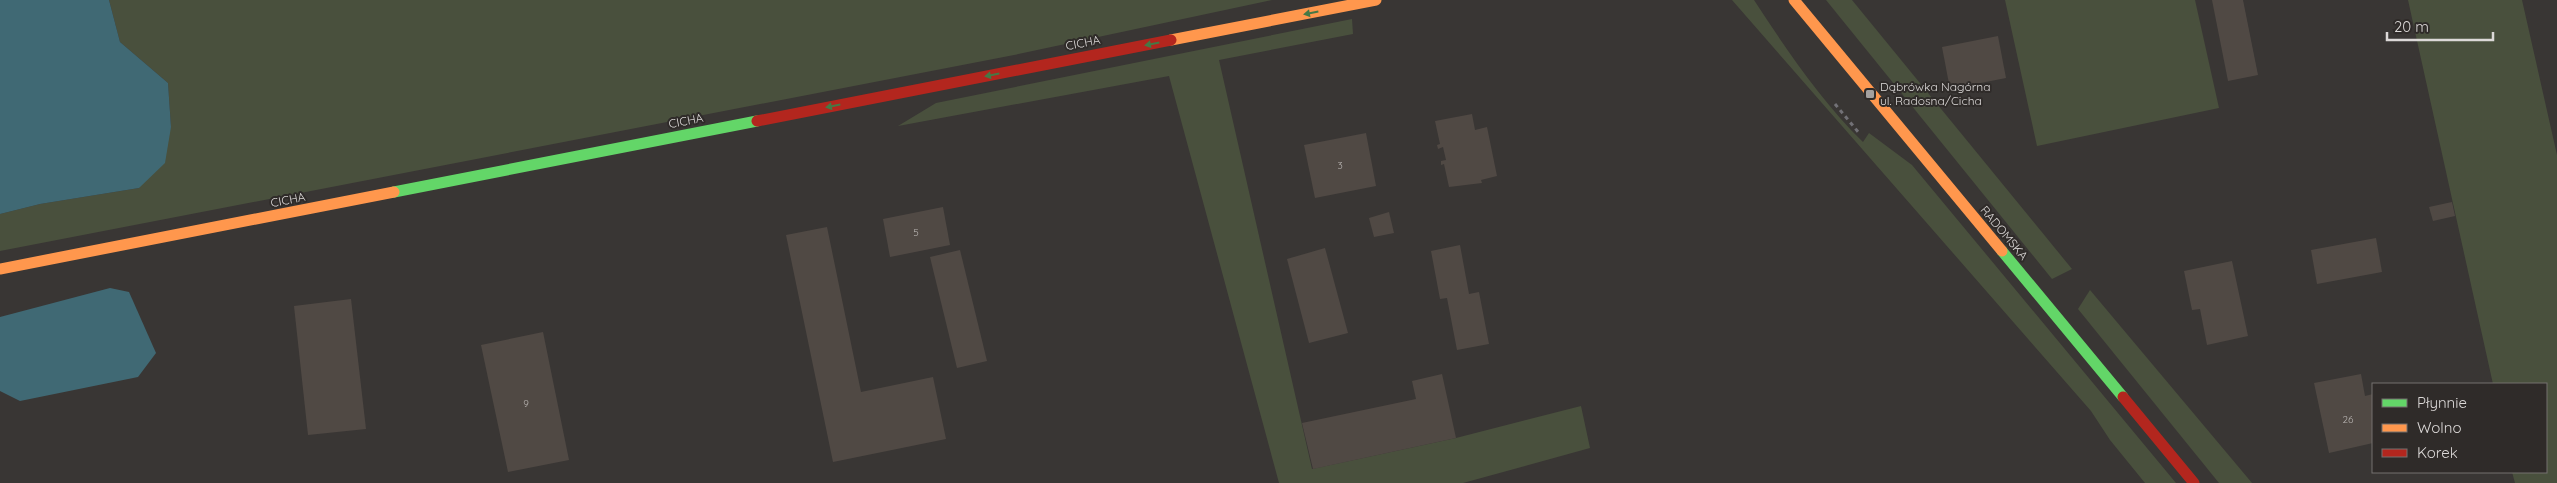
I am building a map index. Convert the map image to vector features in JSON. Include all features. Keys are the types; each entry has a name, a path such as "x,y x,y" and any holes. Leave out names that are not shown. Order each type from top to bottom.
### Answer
{"street":[{"name":"CICHA","path":"0,269 1376,0"},
{"name":"RADOMSKA","path":"1794,0 2194,483"}],"green space":[{"path":"109,0 1272,0 1014,55 0,251 0,214 40,204 139,188 171,127 168,83 120,42"},
{"path":"1732,0 1754,0 1791,56 1818,92 1863,142 1869,133 1912,165 2176,483 2145,483 2110,440 2091,411"},
{"path":"1826,0 1852,0 2072,269 2052,279"},
{"path":"2005,0 2195,0 2219,108 2037,146"},
{"path":"2408,0 2522,0 2557,155 2557,483 2515,483 2512,473 2547,473 2547,383 2493,383"},
{"path":"1352,19 1353,34 1219,60 1312,469 1456,438 1581,406 1590,448 1463,483 1279,483 1169,76 898,126 936,103"},
{"path":"2090,290 2252,483 2219,483 2078,309"}],"water":[{"path":"0,0 109,0 120,42 168,83 171,127 165,163 139,188 40,204 0,214"},
{"path":"110,288 129,292 156,353 138,377 20,401 0,391 0,317"}],"building":[{"path":"2212,0 2243,0 2258,75 2228,81"},
{"path":"1998,36 2006,78 1950,89 1942,47"},
{"path":"1472,114 1475,130 1487,127 1497,176 1481,180 1482,183 1449,187 1444,164 1441,165 1441,161 1446,160 1443,147 1438,149 1437,145 1440,144 1435,121"},
{"path":"1366,133 1376,186 1315,198 1304,145"},
{"path":"2452,202 2455,216 2433,221 2429,207"},
{"path":"943,207 950,245 890,257 883,219"},
{"path":"1389,212 1394,233 1374,237 1369,218"},
{"path":"827,227 861,392 933,377 946,439 833,462 786,235"},
{"path":"2376,238 2382,272 2317,284 2311,250"},
{"path":"1460,245 1469,294 1479,292 1489,344 1457,350 1447,298 1440,299 1431,251"},
{"path":"1325,248 1348,333 1309,343 1287,259"},
{"path":"960,250 987,361 957,368 930,257"},
{"path":"2232,261 2248,336 2207,345 2200,309 2192,310 2184,271"},
{"path":"351,299 366,429 308,435 294,306"},
{"path":"543,332 569,460 508,472 481,345"},
{"path":"1442,374 1456,438 1313,469 1302,423 1416,399 1412,381"},
{"path":"2361,374 2365,396 2372,394 2372,443 2329,453 2314,383"}],"traffic: fast":[{"path":"394,192 757,121"},
{"path":"2002,251 2123,397"}],"traffic: slow":[{"path":"1171,40 1376,0"},
{"path":"1794,0 2002,251"},
{"path":"0,269 394,192"}],"traffic: jam":[{"path":"757,121 1171,40"},
{"path":"2123,397 2194,483"}],"place":[{"name":"Dąbrówka Nagórna ul. Radosna/Cicha","path":"1870,94"}]}
